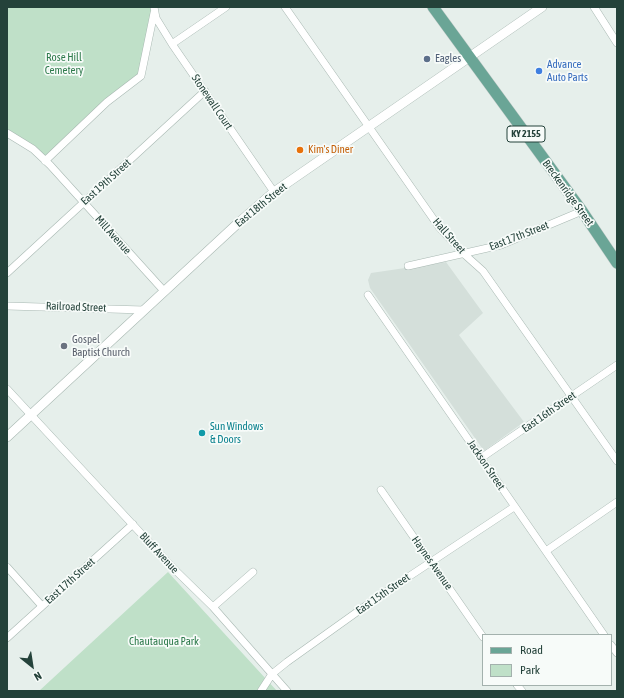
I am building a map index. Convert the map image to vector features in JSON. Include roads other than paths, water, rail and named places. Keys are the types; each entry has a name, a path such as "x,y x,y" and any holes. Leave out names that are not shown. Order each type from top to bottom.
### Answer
{"main road":[{"name":"Breckenridge Street","path":"433,7 582,211 617,262"}],"street":[{"path":"172,44 226,7"},
{"name":"Hall Street","path":"285,7 439,227 464,254 483,271 617,461"},
{"name":"East 18th Street","path":"7,437 164,291 274,192 542,7"},
{"path":"594,7 617,43"},
{"path":"45,161 107,102 141,76 154,9"},
{"name":"Stonewall Court","path":"154,9 156,18 172,44 274,192"},
{"name":"East 19th Street","path":"7,272 205,91"},
{"name":"Mill Avenue","path":"7,133 32,149 45,161 164,291"},
{"name":"East 17th Street","path":"408,266 501,245 582,211"},
{"name":"Jackson Street","path":"368,295 514,508 546,551 603,634"},
{"name":"Railroad Street","path":"7,306 144,310"},
{"name":"East 16th Street","path":"481,458 617,365"},
{"name":"Bluff Avenue","path":"7,389 173,568 213,608 287,691"},
{"name":"Haynes Avenue","path":"381,490 482,636"},
{"path":"546,551 617,502"},
{"name":"East 15th Street","path":"261,691 272,674 431,561 514,508"},
{"name":"East 17th Street","path":"7,638 133,524"},
{"path":"7,567 42,606"},
{"path":"213,608 253,572"}],"place":[{"name":"Eagles","path":"427,59"},
{"name":"Advance Auto Parts","path":"539,71"},
{"name":"Kim's Diner","path":"300,150"},
{"name":"Gospel Baptist Church","path":"64,346"},
{"name":"Sun Windows & Doors","path":"202,433"}],"park label":[{"name":"Rose Hill Cemetery","path":"64,64"},
{"name":"Chautauqua Park","path":"164,642"}]}
